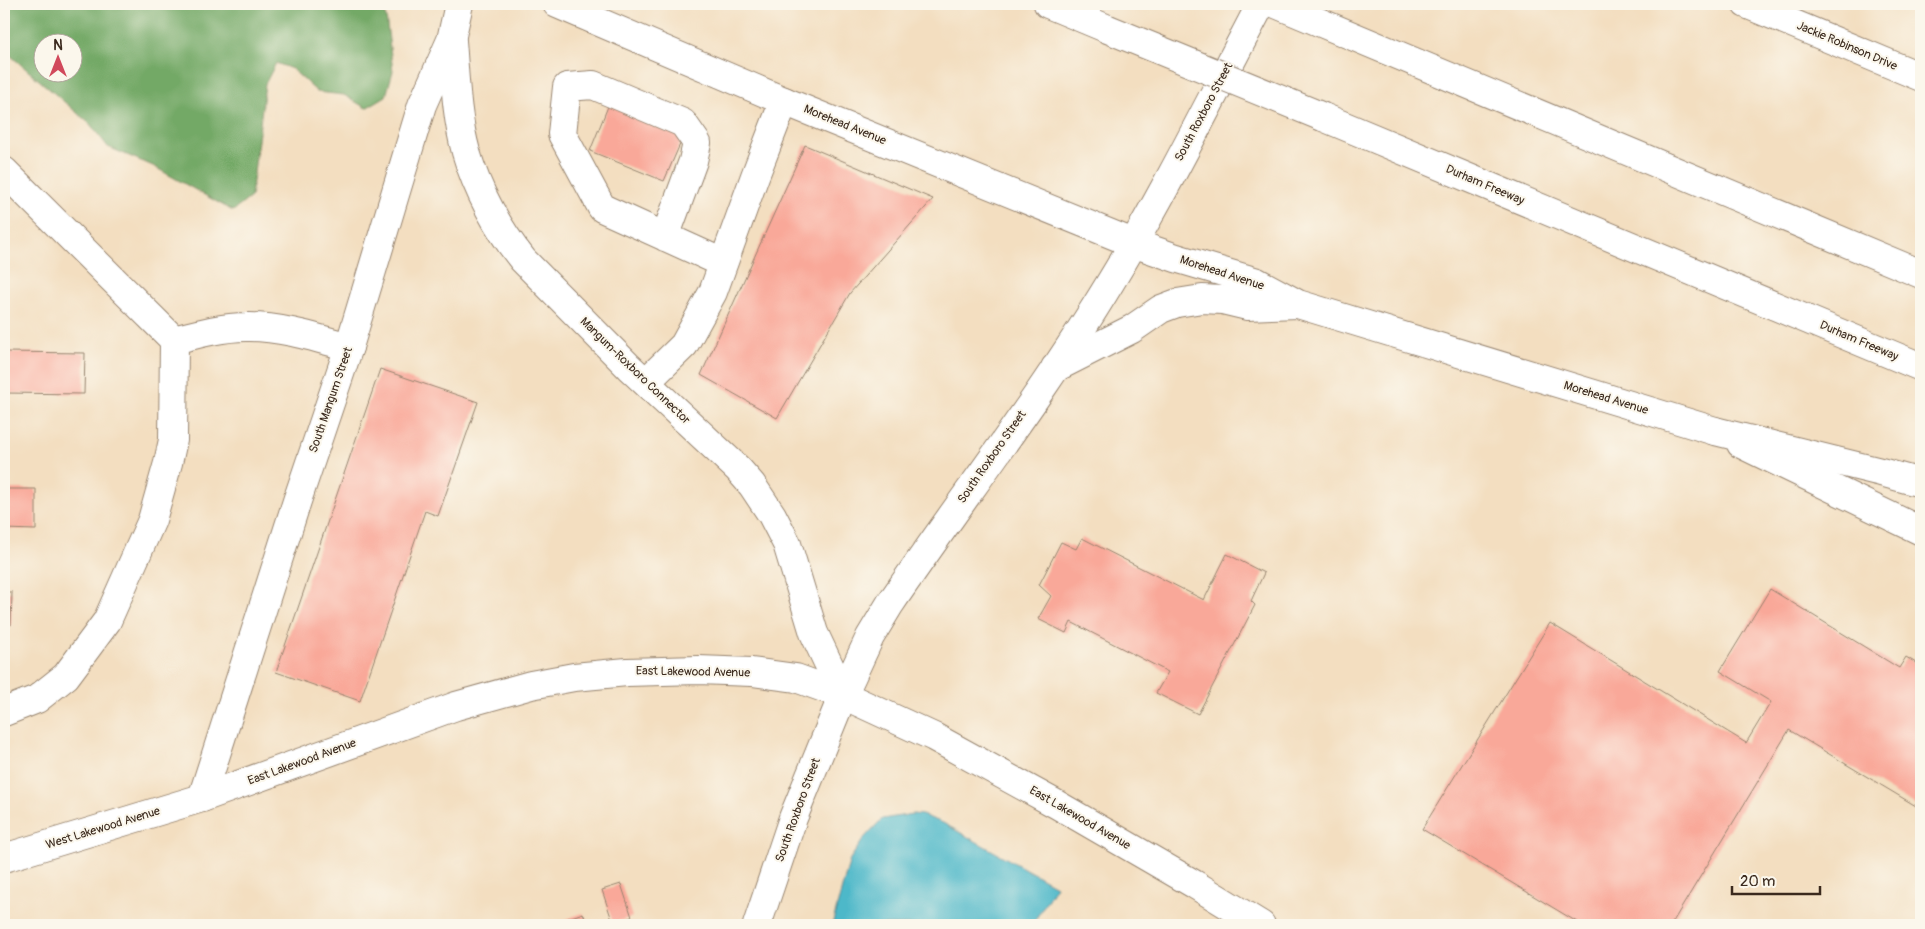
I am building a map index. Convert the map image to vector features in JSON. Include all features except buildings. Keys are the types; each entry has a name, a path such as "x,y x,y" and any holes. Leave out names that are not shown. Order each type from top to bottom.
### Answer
{"main road":[{"name":"South Mangum Street","path":"202,798 297,501 349,347 422,105 452,40 459,4"},
{"name":"Morehead Avenue","path":"557,4 784,101 1133,242 1176,258 1257,282 1298,304 1714,431 1921,530"},
{"name":"Durham Freeway","path":"1048,4 1921,367"},
{"name":"South Roxboro Street","path":"757,925 793,818 842,695 870,637 890,604 1054,369 1109,285 1261,4"},
{"path":"1276,4 1921,274"},
{"name":"Jackie Robinson Drive","path":"1746,4 1921,77"},
{"name":"Mangum-Roxboro Connector","path":"452,40 460,118 466,151 479,188 510,244 523,260 646,382 738,469 752,485 772,515 787,544 820,649 842,695"},
{"path":"665,237 693,161 697,143 683,123 593,85 566,87 562,134 602,208 665,237 723,263"},
{"path":"646,382 684,345 713,292 784,101"},
{"path":"4,171 174,340 173,440 168,463 152,520 107,621 66,676 37,699 4,712"},
{"path":"1054,369 1132,329 1161,309 1177,303 1202,299 1222,300 1247,306 1298,304"},
{"path":"174,340 206,332 247,327 296,332 349,347"},
{"path":"1714,431 1881,472 1921,484"},
{"name":"East Lakewood Avenue","path":"202,798 456,706 531,685 574,676 627,672 698,670 752,672 796,678 842,695 934,737 1056,804 1261,925"},
{"name":"West Lakewood Avenue","path":"4,858 202,798"}],"green space":[{"path":"4,4 381,4 386,17 393,71 386,96 366,108 344,95 317,92 292,69 276,63 265,84 251,197 233,211 153,166 108,147 90,124 41,82 82,82 82,32 32,32 32,74 4,50"}],"water":[{"path":"913,814 922,815 943,823 1056,886 1032,925 832,925 850,859 865,837 882,819"}]}
